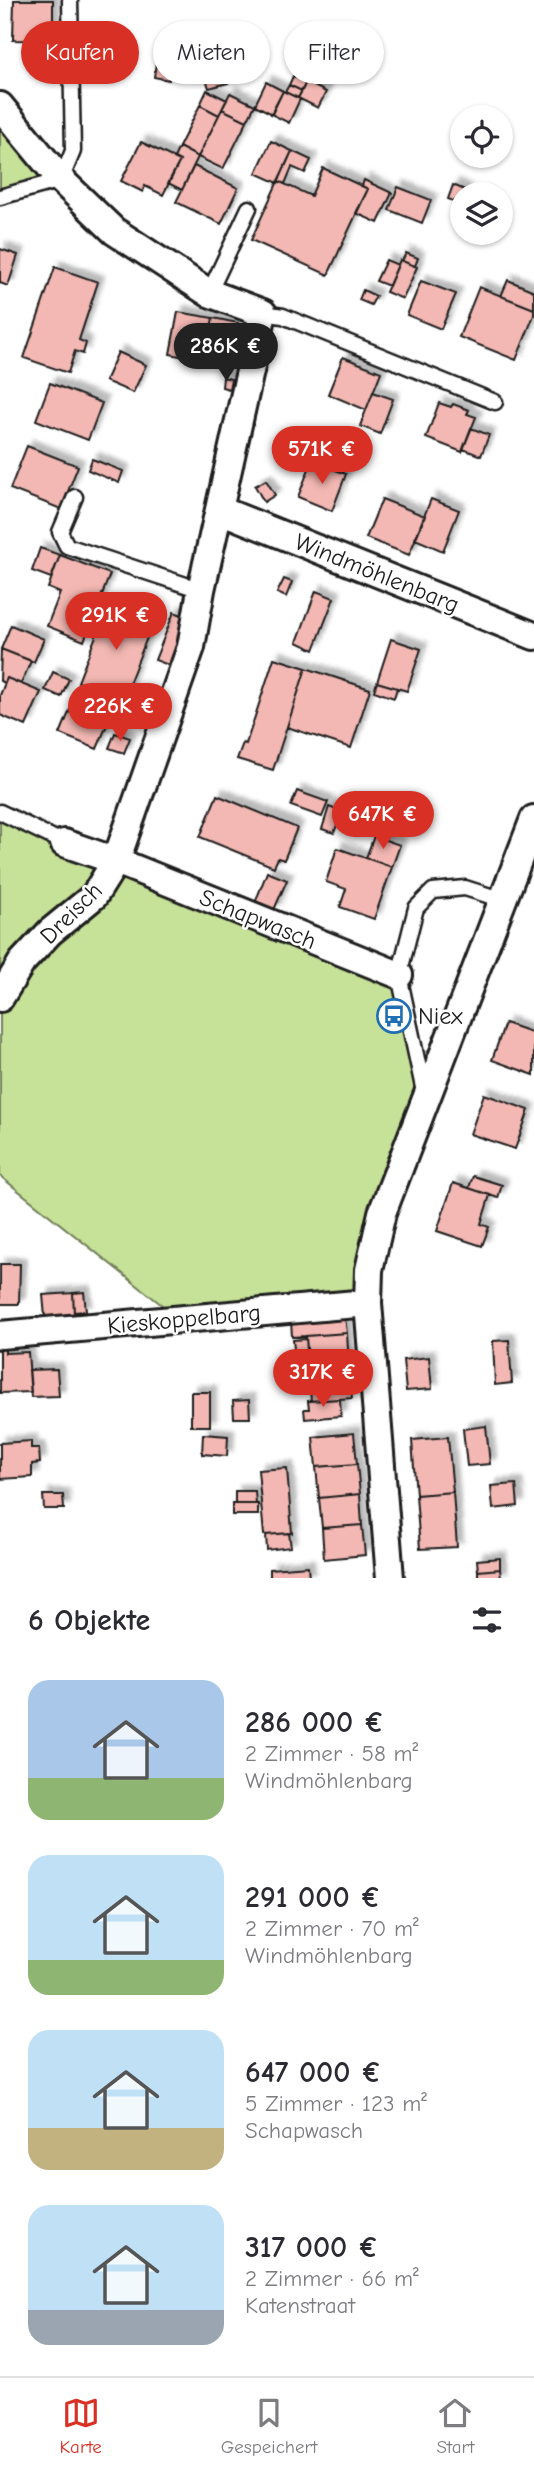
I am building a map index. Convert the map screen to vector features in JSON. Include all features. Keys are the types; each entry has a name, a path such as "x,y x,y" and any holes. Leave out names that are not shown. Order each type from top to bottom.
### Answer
{"street":[{"path":"0,106 61,180 114,231 209,293 263,313 201,590 191,647 116,861"},
{"name":"Windmöhlenbarg","path":"219,510 534,636"},
{"path":"390,1578 368,1303 369,1270 382,1213 534,819"},
{"name":"Schapwasch","path":"64,843 116,861 399,975"},
{"name":"Dreisch","path":"0,998 22,962 50,932 94,896 116,861"},
{"name":"Kieskoppelbarg","path":"0,1335 368,1303"}],"lane":[{"path":"0,197 61,180 74,151 70,0"},
{"path":"209,293 249,208"},
{"path":"263,313 283,316 495,402"},
{"path":"75,497 60,532 67,546 201,590"},
{"path":"0,812 64,843"},
{"path":"425,1098 399,975 416,908 433,891 465,888 503,900"}],"green space":[{"path":"0,106 61,180 0,197"},
{"path":"0,815 399,975 425,1098 368,1303 182,1321 0,1176"}],"building":[{"path":"14,0 53,0 53,21 21,21 21,40 13,40"},
{"path":"208,84 224,84 209,88"},
{"path":"265,84 283,91 272,114 255,105"},
{"path":"289,84 305,84 302,91"},
{"path":"305,84 326,92 318,108 298,98"},
{"path":"289,85 302,91 298,98 285,92"},
{"path":"207,90 227,100 219,115 200,105"},
{"path":"283,91 300,99 289,123 271,114"},
{"path":"230,93 255,105 247,121 222,109"},
{"path":"200,105 219,115 198,157 179,147"},
{"path":"222,109 247,121 223,169 198,157"},
{"path":"271,141 292,151 278,183 256,173"},
{"path":"141,142 180,161 163,195 145,186 143,192 121,181"},
{"path":"179,147 198,157 182,190 168,183 180,161 174,158"},
{"path":"292,151 311,160 305,173 292,167 285,184 278,181"},
{"path":"194,166 238,188 221,224 176,202"},
{"path":"323,168 368,189 328,275 251,240 278,181 311,196"},
{"path":"364,180 392,193 378,223 356,213 368,189 362,186"},
{"path":"398,187 431,200 422,223 389,210"},
{"path":"0,249 18,255 8,286 0,283"},
{"path":"406,253 418,258 415,266 402,261"},
{"path":"386,260 398,265 389,286 376,281"},
{"path":"400,260 417,267 403,299 386,292"},
{"path":"55,267 98,282 79,340 86,343 83,354 75,351 68,373 24,358"},
{"path":"508,280 534,291 534,309 501,296"},
{"path":"421,281 456,294 441,329 407,315"},
{"path":"479,287 534,309 516,360 459,337"},
{"path":"363,290 376,296 371,305 359,300"},
{"path":"178,312 213,318 204,361 170,354"},
{"path":"213,318 238,323 234,343 209,338"},
{"path":"118,352 146,365 133,393 105,381"},
{"path":"343,357 381,372 366,410 328,394"},
{"path":"223,377 231,379 229,389 222,387"},
{"path":"50,383 102,403 88,440 36,420"},
{"path":"373,392 393,399 380,434 360,426"},
{"path":"439,403 451,407 453,404 469,410 467,414 476,417 462,452 426,438"},
{"path":"471,428 489,435 481,456 463,449"},
{"path":"321,445 350,456 343,473 314,462"},
{"path":"27,446 78,466 61,509 10,489"},
{"path":"92,459 123,471 119,483 88,470"},
{"path":"312,461 346,474 332,511 298,497"},
{"path":"266,480 275,495 264,502 255,486"},
{"path":"382,499 425,516 409,555 366,538"},
{"path":"431,499 459,510 443,551 415,539"},
{"path":"40,548 60,555 51,578 32,571"},
{"path":"60,555 110,574 84,641 47,626 60,593 48,588"},
{"path":"284,579 292,582 286,597 277,593"},
{"path":"316,591 334,598 314,650 297,642"},
{"path":"108,605 153,622 123,699 78,682"},
{"path":"174,612 182,615 185,631 171,666 155,660"},
{"path":"11,625 44,639 34,662 1,649"},
{"path":"391,639 421,649 407,691 377,682"},
{"path":"1,649 31,661 21,684 7,678 5,683 0,681"},
{"path":"274,658 306,668 273,770 237,759 243,743 246,744"},
{"path":"306,668 370,689 351,748 287,727"},
{"path":"53,672 69,679 61,697 45,690"},
{"path":"7,678 41,692 26,726 0,715 0,695"},
{"path":"377,682 397,688 394,698 374,691"},
{"path":"72,705 109,720 97,749 60,734"},
{"path":"115,733 130,738 124,753 109,748"},
{"path":"297,791 328,802 322,817 291,806"},
{"path":"217,795 297,828 284,860 278,858 274,867 200,837"},
{"path":"349,806 369,813 363,828 344,821"},
{"path":"329,807 342,812 334,833 322,829"},
{"path":"374,836 400,845 392,867 366,858"},
{"path":"337,848 392,867 374,919 340,907 346,889 326,882"},
{"path":"267,872 287,880 274,910 255,903"},
{"path":"505,1023 534,1033 534,1075 492,1060"},
{"path":"484,1094 529,1110 515,1149 470,1134"},
{"path":"473,1176 502,1185 498,1198 469,1188"},
{"path":"453,1183 490,1195 481,1224 489,1227 482,1246 437,1231"},
{"path":"0,1264 20,1264 19,1304 0,1304"},
{"path":"84,1292 86,1311 74,1312 73,1293"},
{"path":"73,1293 74,1314 45,1317 43,1295"},
{"path":"345,1317 347,1333 292,1337 291,1321"},
{"path":"347,1333 349,1365 308,1368 306,1336"},
{"path":"306,1339 308,1357 295,1358 293,1340"},
{"path":"509,1340 512,1383 495,1385 493,1341"},
{"path":"0,1348 5,1348 5,1353 28,1352 31,1392 0,1393"},
{"path":"429,1357 432,1389 406,1391 403,1360"},
{"path":"349,1365 352,1398 311,1401 308,1368"},
{"path":"57,1369 59,1396 31,1397 29,1370"},
{"path":"191,1392 210,1392 210,1426 191,1426"},
{"path":"340,1399 341,1416 305,1419 304,1409 309,1409 308,1401"},
{"path":"249,1400 250,1418 234,1418 233,1401"},
{"path":"486,1426 490,1464 467,1466 463,1429"},
{"path":"354,1433 357,1464 316,1467 313,1437"},
{"path":"203,1434 228,1436 227,1456 202,1454"},
{"path":"448,1437 453,1492 416,1495 412,1440"},
{"path":"31,1441 31,1448 39,1448 40,1463 32,1464 32,1477 0,1479 0,1443"},
{"path":"357,1464 360,1494 319,1498 316,1467"},
{"path":"287,1468 292,1533 264,1535 258,1470"},
{"path":"516,1484 518,1506 493,1509 491,1486"},
{"path":"235,1491 255,1491 256,1504 235,1504"},
{"path":"453,1492 457,1547 420,1549 416,1495"},
{"path":"360,1494 362,1525 322,1528 319,1498"},
{"path":"43,1495 63,1495 64,1509 44,1509"},
{"path":"232,1504 258,1504 258,1515 232,1515"},
{"path":"362,1525 365,1555 324,1559 322,1528"},
{"path":"289,1533 291,1547 267,1550 266,1535"},
{"path":"500,1558 500,1569 478,1571 477,1560"},
{"path":"308,1566 309,1578 270,1578 270,1569"},
{"path":"500,1569 501,1578 478,1578 478,1571"}],"place":[{"name":"Niex","path":"394,1016"}]}
